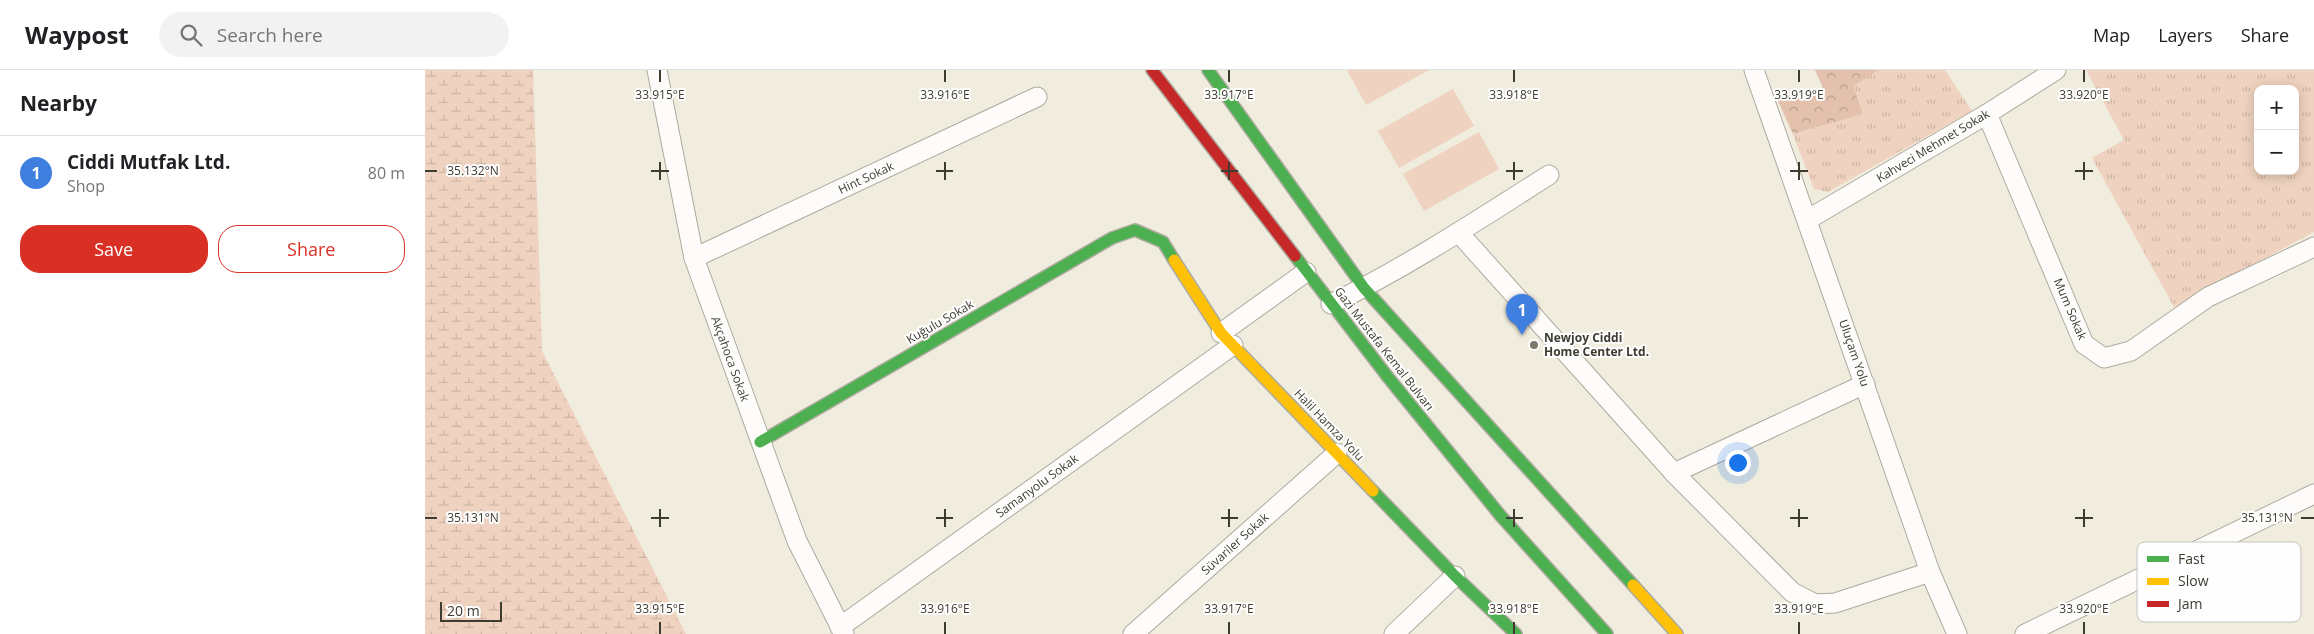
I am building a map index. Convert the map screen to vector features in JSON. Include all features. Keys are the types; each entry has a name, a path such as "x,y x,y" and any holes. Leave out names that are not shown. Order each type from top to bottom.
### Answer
{"street":[{"name":"Akçahoca Sokak","path":"657,70 694,258 797,541 842,631"},
{"name":"Gazi Mustafa Kemal Bulvarı","path":"1152,70 1331,304 1500,515 1607,634"},
{"path":"1209,70 1364,288 1677,634"},
{"name":"Uluçam Yolu","path":"1754,70 1930,572 1957,634"},
{"name":"Kahveci Mehmet Sokak","path":"1807,220 1987,114 2056,70"},
{"name":"Hint Sokak","path":"694,258 1037,97"},
{"name":"Mum Sokak","path":"1987,114 2084,344 2104,358 2131,351 2208,297 2314,247"},
{"path":"1331,304 1364,288 1459,233 1549,175"},
{"name":"Halil Hamza Yolu","path":"1135,230 1163,242 1227,339 1455,576 1515,634"},
{"name":"Kuğulu Sokak","path":"760,442 1111,238 1135,230"},
{"path":"1459,233 1675,473 1791,592 1815,604 1835,603 1930,572"},
{"name":"Samanyolu Sokak","path":"842,631 1227,339 1306,272"},
{"path":"1675,473 1865,384"},
{"name":"Süvariler Sokak","path":"1133,634 1337,453"},
{"path":"2215,542 2314,494"},
{"path":"1394,634 1455,576"},
{"path":"2025,634 2137,580"}],"green space":[{"path":"425,70 533,70 542,351 686,634 425,634"},
{"path":"1347,70 1429,70 1366,105"},
{"path":"1815,70 1879,70 1853,86 1863,114 1793,134 1777,99 1826,95"},
{"path":"1879,70 1945,70 1972,111 1828,192 1814,189 1793,134 1863,114 1852,85"},
{"path":"2086,70 2314,70 2314,232 2174,307 2092,158 2124,140"},
{"path":"1453,89 1474,126 1399,168 1378,131"},
{"path":"1479,132 1499,169 1424,211 1403,174"}],"traffic: fast":[{"path":"1208,70 1364,288 1633,585"},
{"path":"760,442 1112,238 1135,230 1163,242 1174,260"},
{"path":"1295,256 1387,376 1500,515 1607,634"},
{"path":"1373,491 1455,576 1516,634"}],"traffic: slow":[{"path":"1174,260 1221,333 1373,491"},
{"path":"1633,585 1677,634"}],"traffic: jam":[{"path":"1152,70 1295,256"}],"place":[{"name":"Ciddi Mutfak Ltd.","path":"1522,335"},
{"name":"Newjoy Ciddi Home Center Ltd.","path":"1534,345"}]}
